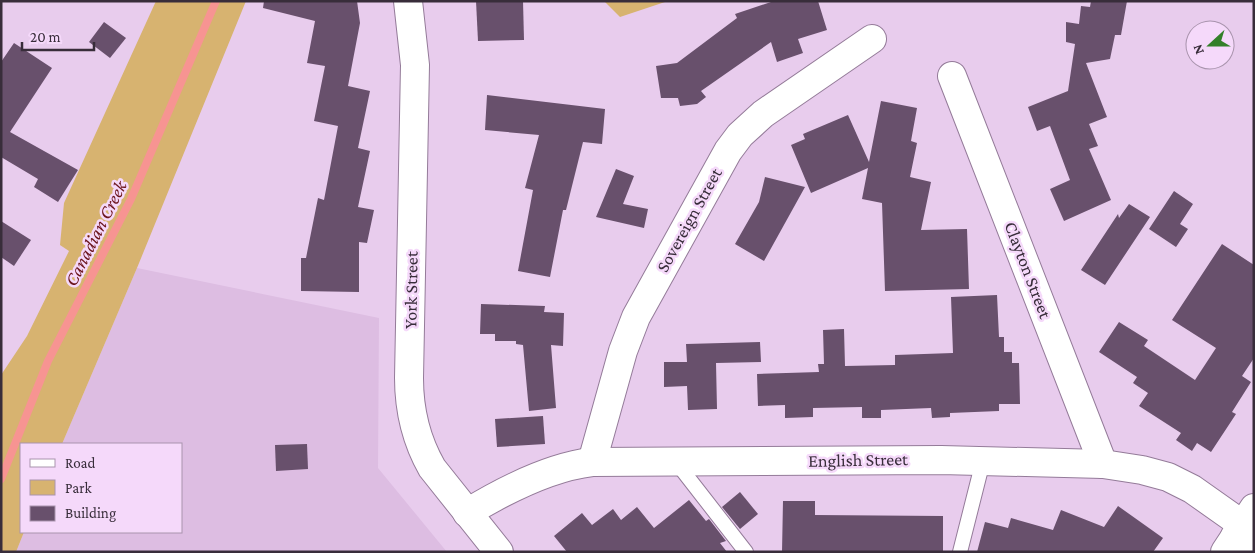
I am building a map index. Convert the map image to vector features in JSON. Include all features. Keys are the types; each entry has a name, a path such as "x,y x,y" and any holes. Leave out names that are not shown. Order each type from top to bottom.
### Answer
{"street":[{"name":"York Street","path":"408,1 415,65 410,402 413,420 426,457 467,513 499,552"},
{"name":"Sovereign Street","path":"592,462 623,352 636,317 728,152 740,135 763,114 872,39"},
{"name":"Clayton Street","path":"952,76 1103,464"},
{"name":"English Street","path":"467,513 513,488 572,466 592,462 983,461 1103,464 1142,470 1168,477 1192,489 1242,534"}],"lane":[{"path":"960,552 983,461"},
{"path":"676,462 746,552"}],"shaded area":[{"path":"137,268 379,318 378,468 447,552 16,552 24,533 182,533 182,443 62,443"}],"green space":[{"path":"156,1 246,1 137,268 62,443 20,443 20,533 24,533 16,552 1,552 1,375 27,336 69,251 60,245 64,203"},
{"path":"604,1 668,1 620,17"}],"building":[{"path":"264,1 357,1 360,23 348,86 370,91 358,148 370,151 358,207 374,210 367,243 359,242 359,292 301,291 301,258 306,258 318,198 324,200 338,126 314,121 325,66 307,63 315,21 263,8"},
{"path":"476,1 523,1 524,40 478,41"},
{"path":"774,1 818,1 827,30 798,39 803,53 777,62 771,42 701,91 706,97 697,104 680,106 678,98 661,98 656,66 677,63 737,18 735,14"},
{"path":"1091,1 1127,1 1121,35 1115,35 1110,59 1086,63 1107,117 1089,124 1098,146 1089,149 1111,200 1064,221 1050,189 1070,180 1050,126 1037,131 1028,107 1068,91 1075,44 1066,42 1066,22 1079,24 1081,6 1090,7"},
{"path":"104,22 126,38 110,58 89,42"},
{"path":"14,43 52,68 10,132 78,170 58,202 34,187 38,179 1,157 1,62"},
{"path":"487,95 605,109 602,144 583,142 566,210 563,210 550,277 518,271 533,190 525,188 539,135 485,130"},
{"path":"881,101 917,108 911,141 917,143 910,177 931,182 921,230 967,229 969,289 885,291 882,203 862,199 868,168 811,193 791,145 805,139 803,134 848,115 869,162"},
{"path":"616,169 634,176 623,204 648,209 644,228 596,217"},
{"path":"765,177 805,187 764,261 735,244 759,202"},
{"path":"1174,191 1193,204 1180,224 1188,229 1176,247 1149,229"},
{"path":"1129,204 1150,217 1105,285 1081,270 1118,214 1119,218"},
{"path":"1,221 31,240 14,266 1,257"},
{"path":"1222,244 1254,265 1254,358 1242,376 1251,382 1232,412 1236,414 1211,452 1197,443 1192,451 1176,440 1181,433 1139,406 1148,393 1133,383 1137,377 1099,352 1119,322 1148,340 1144,346 1195,380 1216,348 1172,320"},
{"path":"997,295 999,337 1004,337 1004,352 1012,352 1012,363 1019,363 1020,404 999,404 999,411 950,413 950,417 932,418 931,408 881,410 881,418 862,418 862,407 813,408 813,417 785,418 785,405 758,406 757,374 819,372 818,364 824,364 823,330 844,329 845,366 895,365 895,355 953,353 951,297"},
{"path":"481,304 545,306 544,312 564,313 563,346 551,345 556,408 529,411 523,345 516,344 516,341 495,341 495,334 480,334"},
{"path":"760,342 761,362 716,363 717,409 688,410 687,386 664,387 664,362 687,362 686,344"},
{"path":"543,416 545,444 497,447 495,419"},
{"path":"307,444 308,469 276,471 275,445"},
{"path":"740,492 758,514 740,529 722,507"},
{"path":"689,500 706,521 709,519 726,541 720,543 727,552 567,552 554,536 582,513 592,525 613,509 621,520 637,507 654,528"},
{"path":"783,501 815,501 815,515 943,516 943,552 782,552"},
{"path":"1118,506 1163,538 1153,552 977,552 985,522 1008,528 1011,518 1053,530 1061,510 1104,527"}],"waterway":[{"name":"Canadian Creek","path":"1,479 48,361 131,199 216,1"}]}
